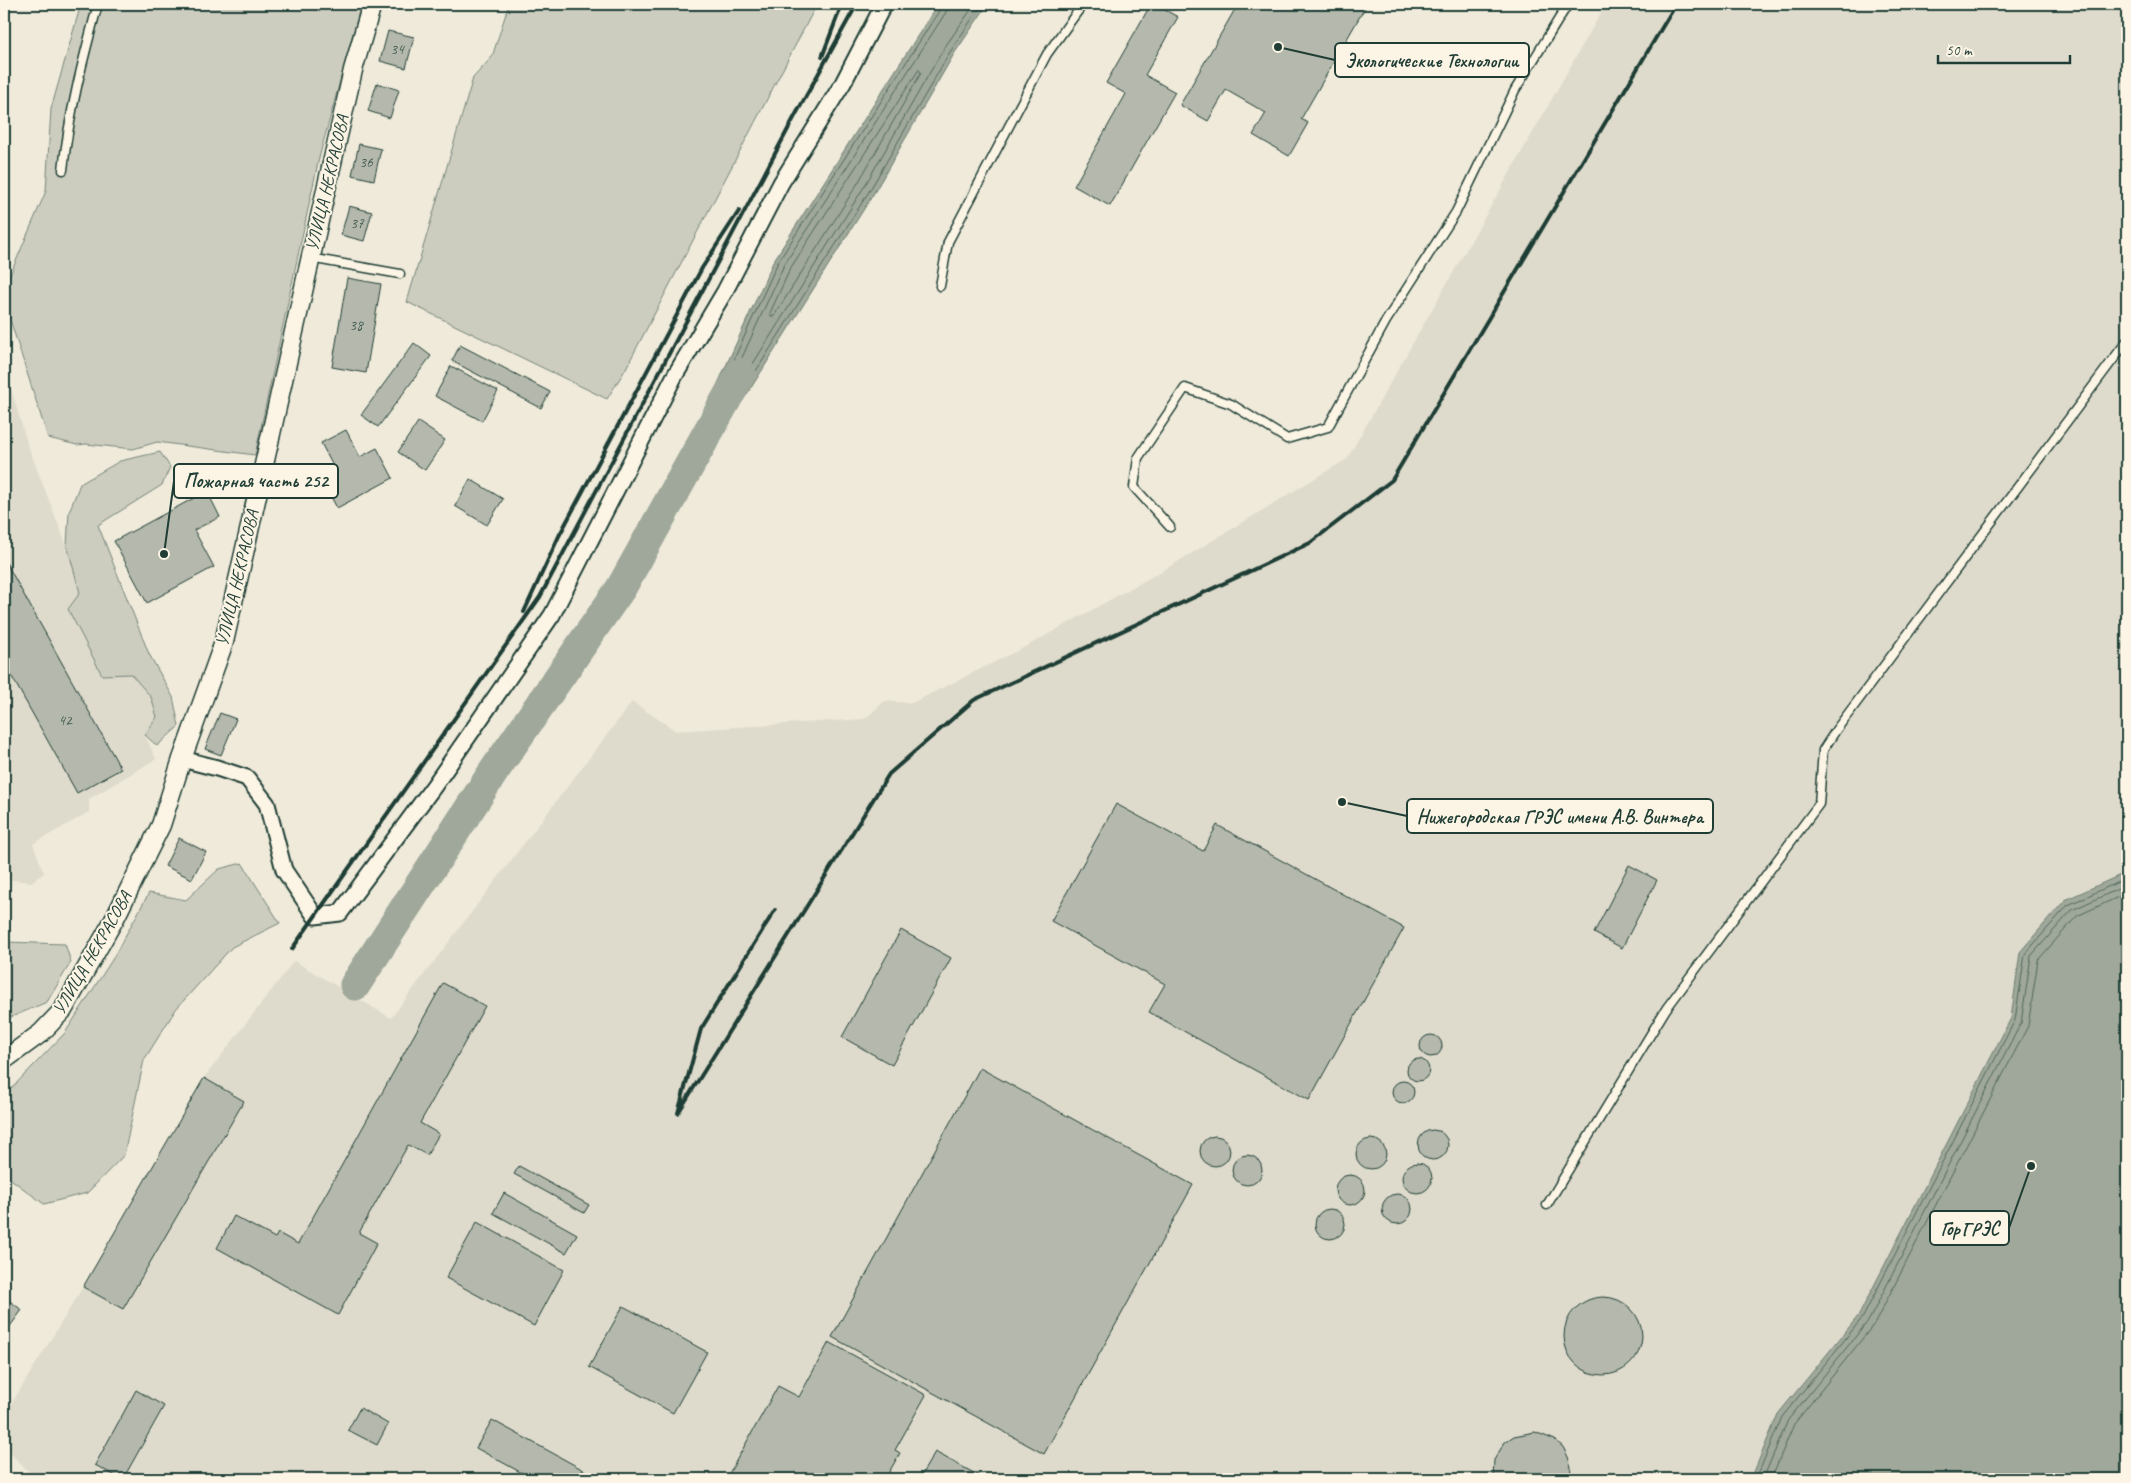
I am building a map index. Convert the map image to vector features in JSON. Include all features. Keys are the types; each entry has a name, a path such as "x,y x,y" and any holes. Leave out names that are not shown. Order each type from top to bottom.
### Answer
{"street":[{"name":"УЛИЦА НЕКРАСОВА","path":"8,1052 41,1033 63,1010 110,927 161,826 182,759 224,642 353,70 372,4"},
{"path":"182,759 247,778 267,804 284,870 315,916 340,913 434,786 552,615 674,377 725,291 781,182 843,83 884,4"}],"lane":[{"path":"63,170 67,130 81,64 98,4"},
{"path":"940,286 948,242 1048,54 1083,4"},
{"path":"1170,527 1134,487 1138,458 1185,388 1231,404 1287,439 1328,427 1386,321 1456,212 1515,90 1568,4"},
{"path":"310,258 400,274"},
{"path":"1547,1205 1666,1009 1819,804 1823,750 1836,730 2127,341"}],"shaded area":[{"path":"81,4 361,4 319,158 255,455 157,442 133,449 86,444 77,445 48,438 4,301 4,289 46,191 51,109"},
{"path":"509,4 817,4 625,370 607,399 407,302 473,78 492,57"},
{"path":"1606,4 2127,4 2127,872 2065,900 2020,952 2011,1018 1859,1315 1778,1414 1751,1479 41,1479 27,1470 4,1447 4,1416 83,1287 204,1078 294,961 391,1018 632,702 676,731 865,719 885,701 912,703 1029,645 1169,567 1347,459"},
{"path":"4,365 28,446 71,557 80,593 131,674 151,697 157,717 145,735 156,759 89,799 89,812 33,844 44,873 31,882 4,879"},
{"path":"160,452 170,467 162,485 98,525 149,654 173,697 179,726 157,746 145,735 157,717 151,697 131,674 102,675 68,609 80,593 67,545 69,512 80,484 120,461"},
{"path":"242,863 280,923 232,947 176,1009 144,1060 124,1155 87,1193 44,1204 4,1174 4,1096 65,1033 112,960 149,893 186,900 219,869"},
{"path":"4,942 65,944 71,962 47,1002 4,1020"}],"water":[{"path":"938,4 988,4 954,54 874,193 742,402 728,415 710,401 774,260"},
{"path":"2127,872 2127,1479 1751,1479 1778,1414 1859,1315 2011,1018 2020,952 2065,900"}],"building":[{"path":"1151,4 1178,17 1145,75 1175,92 1110,206 1074,186 1126,94 1106,83"},
{"path":"1238,4 1367,4 1301,119 1308,123 1289,156 1253,135 1266,113 1226,90 1208,121 1180,105"},
{"path":"388,31 414,37 406,68 380,61"},
{"path":"377,83 399,90 390,118 368,111"},
{"path":"359,144 381,149 374,180 352,175"},
{"path":"349,206 372,212 364,241 341,235"},
{"path":"347,278 381,284 366,373 332,367"},
{"path":"414,343 431,356 378,427 361,415"},
{"path":"460,345 550,392 541,408 452,361"},
{"path":"451,366 498,391 482,421 435,396"},
{"path":"418,422 445,440 425,470 398,452"},
{"path":"346,430 360,457 377,448 393,478 337,508 321,478 335,470 321,443"},
{"path":"470,479 503,499 487,525 455,506"},
{"path":"207,491 220,517 194,530 214,567 147,603 114,541"},
{"path":"4,559 121,769 77,793 7,668 4,670"},
{"path":"220,713 236,719 221,755 205,749"},
{"path":"1116,804 1203,851 1217,825 1404,928 1309,1100 1149,1012 1165,984 1051,921"},
{"path":"179,838 206,852 192,879 165,866"},
{"path":"1629,865 1657,880 1622,948 1594,933"},
{"path":"901,930 951,958 892,1065 842,1037"},
{"path":"443,983 485,1006 420,1123 439,1134 427,1155 408,1145 359,1233 377,1243 338,1315 217,1248 234,1216 275,1238 278,1233 298,1244"},
{"path":"1431,1035 1441,1042 1442,1046 1435,1056 1431,1057 1421,1050 1420,1046 1427,1036"},
{"path":"1418,1059 1428,1066 1429,1070 1422,1080 1418,1081 1408,1074 1407,1070 1414,1060"},
{"path":"980,1068 1193,1185 1044,1454 832,1337"},
{"path":"204,1078 244,1101 123,1309 83,1287"},
{"path":"1403,1081 1413,1088 1414,1092 1407,1102 1403,1103 1393,1096 1392,1092 1399,1082"},
{"path":"1433,1130 1444,1134 1448,1145 1444,1156 1433,1160 1422,1156 1418,1145 1422,1134"},
{"path":"1215,1136 1221,1137 1229,1145 1229,1157 1221,1165 1215,1166 1209,1165 1201,1157 1200,1151 1201,1145 1209,1137"},
{"path":"1371,1139 1377,1140 1385,1148 1385,1160 1377,1168 1371,1169 1365,1168 1357,1160 1356,1154 1357,1148 1365,1140"},
{"path":"1247,1155 1258,1159 1262,1170 1258,1181 1247,1185 1236,1181 1232,1170 1236,1159"},
{"path":"1417,1163 1423,1164 1431,1172 1431,1184 1423,1192 1417,1193 1411,1192 1403,1184 1402,1178 1403,1172 1411,1164"},
{"path":"519,1166 589,1205 584,1213 514,1174"},
{"path":"1350,1175 1361,1179 1365,1190 1361,1201 1350,1205 1339,1201 1335,1190 1339,1179"},
{"path":"504,1193 577,1234 566,1253 493,1213"},
{"path":"1397,1194 1408,1198 1412,1209 1408,1220 1397,1224 1386,1220 1382,1209 1386,1198"},
{"path":"1330,1209 1341,1213 1345,1224 1341,1235 1330,1239 1319,1235 1315,1224 1319,1213"},
{"path":"477,1222 564,1270 534,1326 446,1278"},
{"path":"4,1297 22,1310 8,1329 4,1326"},
{"path":"1603,1297 1618,1300 1630,1309 1639,1321 1642,1336 1639,1351 1630,1363 1618,1372 1603,1375 1588,1372 1576,1363 1567,1351 1564,1336 1567,1321 1576,1309 1588,1300"},
{"path":"623,1306 707,1352 673,1413 589,1367"},
{"path":"829,1342 926,1395 895,1450 900,1453 885,1479 726,1479 778,1386 799,1397"},
{"path":"136,1390 164,1406 123,1479 121,1479 95,1465"},
{"path":"360,1408 388,1424 377,1445 348,1430"},
{"path":"492,1420 600,1479 533,1479 476,1448"},
{"path":"1535,1432 1555,1440 1563,1447 1571,1467 1570,1479 1493,1479 1494,1460 1505,1442 1514,1436"},
{"path":"935,1452 985,1479 919,1479"}],"waterway":[{"path":"355,985 494,771 621,588 741,373"}],"railway":[{"path":"822,57 842,4"},
{"path":"292,949 540,597 795,116 857,4"},
{"path":"775,910 701,1029 678,1113 889,774 974,700 1310,543 1392,480 1676,4"},
{"path":"524,612 559,536 702,268 739,211"}],"place":[{"name":"Экологические Технологии","path":"1278,47"},
{"name":"Пожарная часть 252","path":"164,554"},
{"name":"Нижегородская ГРЭС имени А.В. Винтера","path":"1342,802"},
{"name":"ГорГРЭС","path":"2031,1166"}]}
